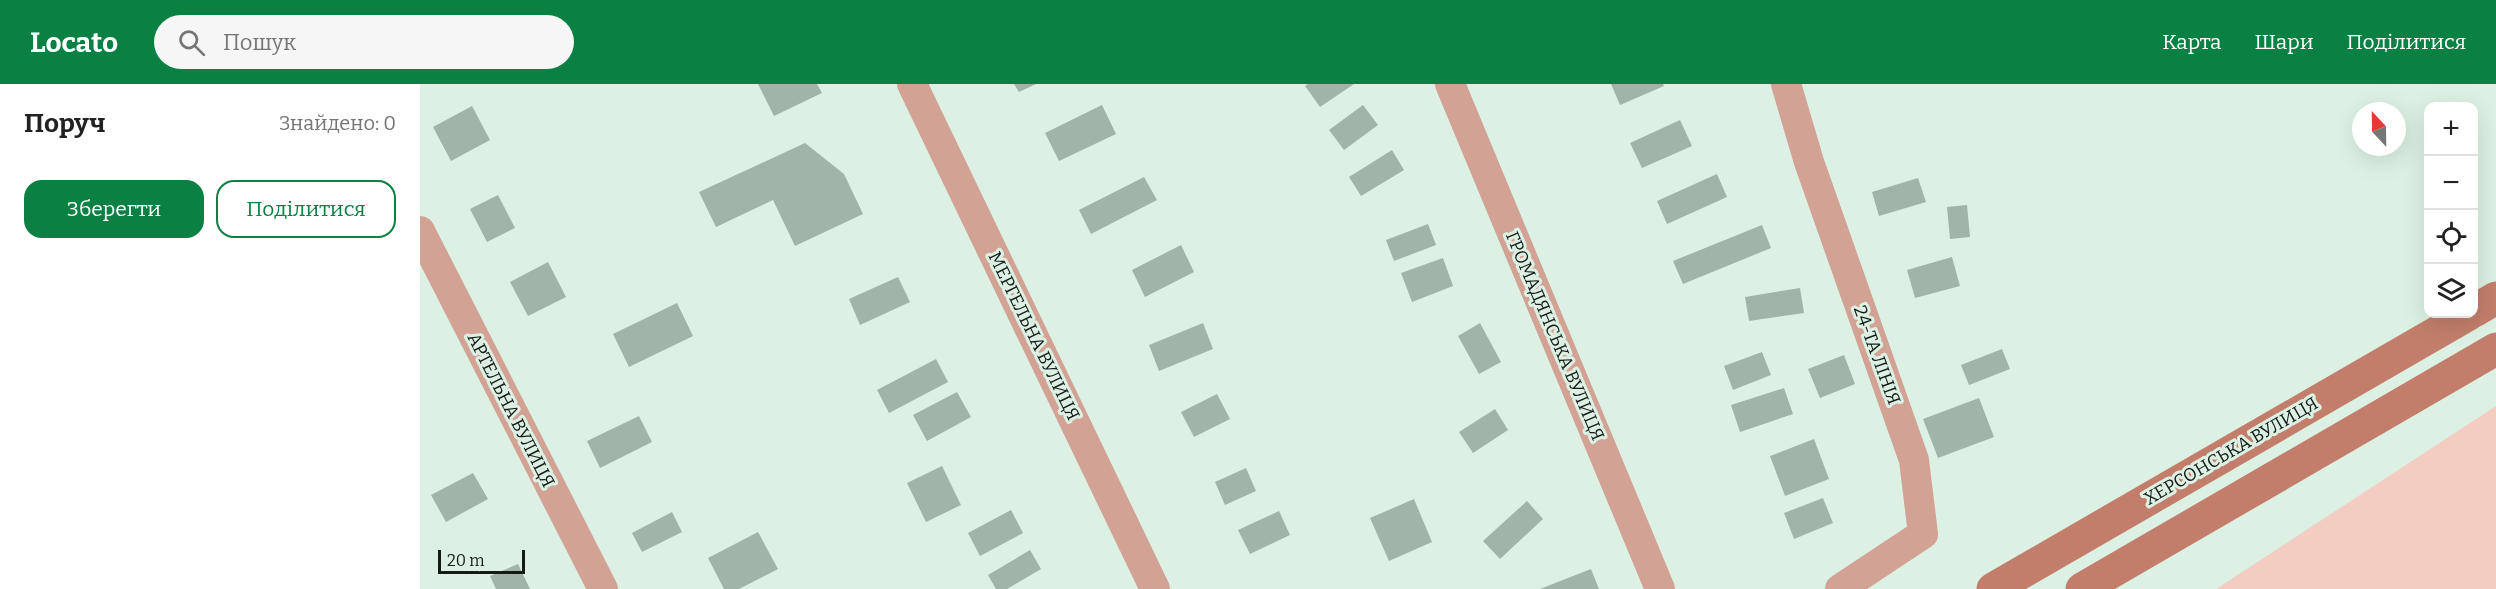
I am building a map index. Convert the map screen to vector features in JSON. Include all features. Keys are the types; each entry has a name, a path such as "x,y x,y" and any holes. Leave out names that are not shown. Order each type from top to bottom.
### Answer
{"street":[{"name":"МЕРГЕЛЬНА ВУЛИЦЯ","path":"912,84 1155,589"},
{"name":"ГРОМАДЯНСЬКА ВУЛИЦЯ","path":"1450,84 1660,589"},
{"name":"24-ТА ЛІНІЯ","path":"1786,84 1809,162 1914,460 1923,534 1840,589"},
{"name":"АРТЕЛЬНА ВУЛИЦЯ","path":"420,231 603,589"},
{"path":"2478,309 2496,298"},
{"name":"ХЕРСОНСЬКА ВУЛИЦЯ","path":"1993,589 2462,318"},
{"path":"2082,589 2496,349"}],"shaded area":[{"path":"2496,406 2496,589 2216,589"}],"building":[{"path":"758,84 817,84 822,93 774,116"},
{"path":"1014,84 1036,84 1019,92"},
{"path":"1308,84 1354,84 1320,107 1305,86"},
{"path":"1611,84 1663,84 1664,86 1620,105"},
{"path":"1102,105 1116,134 1059,161 1045,133"},
{"path":"1363,105 1378,125 1344,150 1329,130"},
{"path":"472,106 490,140 451,161 433,127"},
{"path":"1680,120 1692,146 1642,168 1630,143"},
{"path":"805,143 844,174 863,214 795,246 773,200 716,227 699,192"},
{"path":"1392,150 1404,170 1361,196 1349,177"},
{"path":"1717,174 1727,197 1667,224 1657,201"},
{"path":"1144,177 1157,200 1091,234 1079,210"},
{"path":"1918,178 1926,202 1879,216 1872,192"},
{"path":"498,195 515,228 487,242 470,209"},
{"path":"1967,205 1970,237 1950,239 1947,207"},
{"path":"1428,224 1436,245 1394,261 1386,240"},
{"path":"1762,225 1771,248 1683,284 1673,261"},
{"path":"1181,245 1194,272 1145,297 1132,270"},
{"path":"1952,257 1960,286 1915,298 1907,270"},
{"path":"1443,258 1453,286 1412,302 1401,273"},
{"path":"548,262 566,297 528,316 510,282"},
{"path":"898,277 910,302 860,325 849,299"},
{"path":"1800,288 1804,313 1749,321 1745,297"},
{"path":"677,303 693,336 629,367 613,334"},
{"path":"1203,323 1213,349 1159,371 1149,345"},
{"path":"1480,323 1501,362 1479,374 1458,336"},
{"path":"2002,349 2010,369 1969,385 1961,365"},
{"path":"1762,352 1771,375 1733,390 1724,366"},
{"path":"1844,355 1855,384 1820,398 1808,369"},
{"path":"936,359 948,382 889,413 877,390"},
{"path":"1784,388 1793,414 1740,432 1731,405"},
{"path":"957,392 971,417 927,441 913,415"},
{"path":"1217,394 1230,419 1194,437 1181,412"},
{"path":"1979,398 1994,437 1938,458 1923,419"},
{"path":"1495,409 1508,430 1473,453 1459,432"},
{"path":"639,416 652,442 600,468 587,441"},
{"path":"1814,439 1829,479 1785,496 1770,456"},
{"path":"942,466 961,505 926,522 907,483"},
{"path":"1246,468 1256,491 1225,505 1215,482"},
{"path":"473,473 488,499 446,522 431,495"},
{"path":"1823,498 1833,523 1794,539 1784,513"},
{"path":"1414,499 1432,542 1389,561 1370,518"},
{"path":"1527,501 1543,519 1500,559 1483,541"},
{"path":"1011,510 1023,533 980,556 968,533"},
{"path":"1279,511 1290,535 1250,554 1238,530"},
{"path":"672,512 682,532 642,552 632,533"},
{"path":"758,532 778,569 739,589 724,589 708,558"},
{"path":"1030,550 1041,569 1007,589 996,589 988,575"},
{"path":"518,564 530,589 496,589 490,576"},
{"path":"1591,569 1599,589 1540,589"}]}
